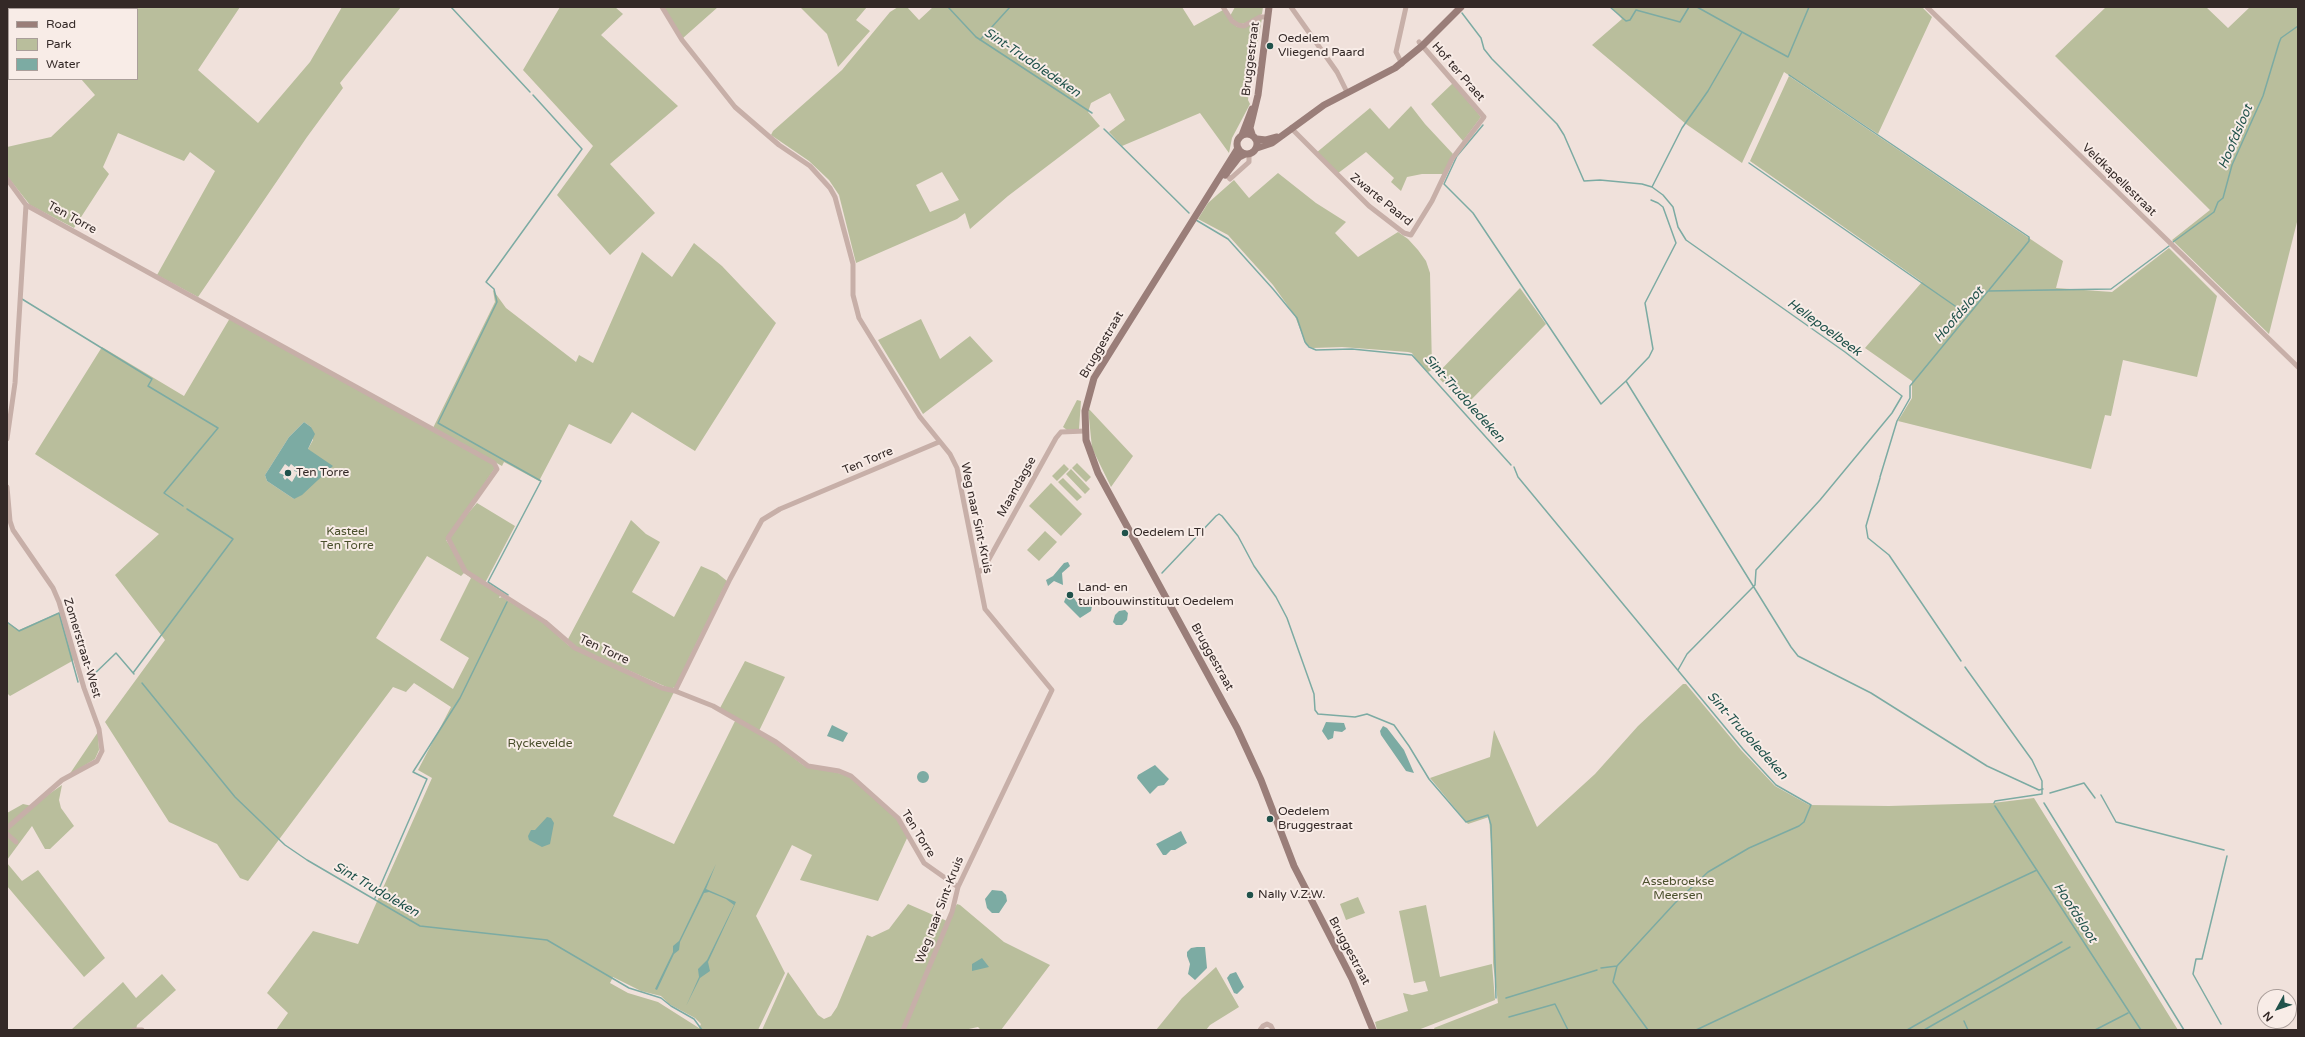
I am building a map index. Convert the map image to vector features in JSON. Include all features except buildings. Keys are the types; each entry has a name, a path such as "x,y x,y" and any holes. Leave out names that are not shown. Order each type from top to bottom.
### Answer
{"main road":[{"name":"Bruggestraat","path":"1254,137 1251,125 1256,104 1268,7"},
{"path":"1279,137 1266,140 1242,135 1238,140 1238,148 1247,154 1257,148 1272,143 1324,105 1401,63 1460,7"},
{"name":"Bruggestraat","path":"1242,135 1248,118 1256,104"},
{"path":"1254,137 1257,148"},
{"name":"Bruggestraat","path":"1238,148 1100,366 1089,391 1085,411 1085,431 1088,449 1098,473 1243,740 1261,780 1297,873 1352,979 1373,1030"},
{"name":"Bruggestraat","path":"1224,172 1239,157 1247,154"}],"street":[{"name":"Weg naar Sint-Kruis","path":"662,7 682,40 734,107 772,139 810,166 830,188 835,197 853,264 853,295 856,310 920,417 950,454 957,468 975,563 979,572 981,593 985,609 1052,690 958,887 952,912 902,1030"},
{"name":"Bruggestraat","path":"1223,7 1232,21 1238,26 1244,26 1260,17 1267,17"},
{"path":"1291,7 1337,72 1347,92"},
{"path":"1401,63 1396,48 1400,38 1406,7"},
{"name":"Veldkapellestraat","path":"1927,7 2298,368"},
{"name":"Hof ter Praet","path":"1420,44 1484,117 1459,148 1444,174"},
{"name":"Zwarte Paard","path":"1291,128 1348,186 1408,235 1414,231 1432,201 1444,174"},
{"path":"7,179 26,205 15,383 7,439"},
{"name":"Ten Torre","path":"26,205 494,463 497,469 448,538 462,567 469,574 545,622 575,648 662,688 675,691 734,717 776,742 808,766 840,771 858,780 898,818 924,863 958,887"},
{"name":"Maandagse","path":"979,572 984,568 1056,438 1061,432 1085,431"},
{"name":"Ten Torre","path":"675,691 730,579 762,520 780,509 939,442"},
{"name":"Zomerstraat-West","path":"7,487 10,521 14,530 53,588 59,602 84,688 99,729 102,751 97,761 62,780 7,828"},
{"path":"7,834 16,842"},
{"path":"1260,1030 1262,1026 1267,1024 1271,1026 1273,1030"},
{"path":"134,1030 142,1030"}],"green space":[{"path":"240,7 198,70 258,123 310,62 342,7 401,7 340,83 343,88 307,137 198,297 157,275 215,171 190,152 184,161 118,133 103,167 109,174 74,228 30,205 7,176 7,147 51,137 95,95 82,80 138,80 138,8 85,8"},
{"path":"560,7 615,7 623,14 601,35 678,106 610,164 655,213 610,255 557,195 593,146 523,70"},
{"path":"663,7 718,7 683,38"},
{"path":"800,7 867,7 856,20 870,31 838,67 827,34"},
{"path":"898,7 907,7 919,20 933,7 1182,7 1194,26 1223,10 1237,27 1262,18 1256,52 1256,67 1252,67 1248,100 1250,104 1232,138 1229,153 1200,113 1122,146 1109,132 1125,120 1110,93 1091,103 1088,112 1100,126 1008,196 970,229 965,213 957,219 856,263 839,195 829,180 809,161 771,135 773,131 842,70 890,12","holes":["942,172 959,200 930,212 916,185"]},
{"path":"1235,7 1263,7 1262,14 1248,23 1238,24 1230,16"},
{"path":"1611,7 1922,7 1932,17 1878,134 1784,72 1742,163 1686,124 1592,45 1622,19"},
{"path":"2106,7 2206,7 2228,28 2250,7 2298,7 2298,218 2269,334 2172,240 2210,210 2055,56"},
{"path":"1789,76 2063,261 2056,288 2112,292 2169,248 2217,296 2197,377 2123,360 2111,416 2105,415 2091,469 1898,421 1912,398 1912,381 1865,348 1922,282 1750,161"},
{"path":"1453,83 1481,117 1463,141 1431,104"},
{"path":"1411,106 1425,124 1453,154 1443,174 1422,174 1407,177 1401,191 1391,182 1394,178 1366,152 1337,174 1316,153 1370,108 1389,129"},
{"path":"1278,173 1316,203 1346,222 1335,233 1358,257 1398,232 1408,239 1418,250 1426,261 1430,273 1432,370 1428,372 1417,361 1412,353 1408,352 1342,347 1313,348 1306,345 1295,316 1273,285 1228,235 1198,219 1208,203 1234,180 1249,198"},
{"path":"694,243 722,266 776,323 695,451 632,412 611,444 569,424 539,481 504,462 502,466 433,428 495,302 493,290 506,308 576,362 579,355 593,363 642,252 672,277"},
{"path":"1520,288 1546,324 1465,406 1436,375"},
{"path":"230,318 492,462 495,468 446,540 454,552 449,540 462,520 477,503 515,526 485,583 501,593 499,598 502,597 543,622 568,645 674,692 613,816 674,844 736,719 775,743 803,765 847,775 892,812 908,836 878,901 800,880 812,855 792,845 756,916 785,973 758,1030 276,1030 288,1013 267,993 313,931 358,944 432,778 418,770 451,707 414,683 406,692 393,687 248,881 240,878 217,844 169,822 105,722 165,640 115,575 159,534 35,454 102,347 184,396","holes":["304,422 311,427 313,440 308,449 294,499 267,481 265,475 289,437","427,556 461,576 464,573 471,578 440,640 469,658 453,689 376,638","613,977 641,991 661,996 669,1004 695,1018 701,1024 699,1028 658,1002 628,993 610,983"]},
{"path":"921,319 940,359 970,336 993,361 923,414 878,340"},
{"path":"1077,400 1081,401 1079,429 1067,430 1063,427"},
{"path":"1088,408 1133,456 1111,487 1092,448"},
{"path":"1077,463 1091,477 1086,482 1072,468"},
{"path":"1064,464 1069,469 1057,481 1052,476"},
{"path":"1071,469 1090,489 1085,494 1066,474"},
{"path":"1063,478 1082,497 1077,501 1058,482"},
{"path":"1051,483 1082,514 1061,536 1029,506"},
{"path":"631,520 646,534 660,542 632,592 674,617 701,566 717,573 727,581 675,687 671,689 573,646 567,641"},
{"path":"1045,531 1057,542 1039,561 1027,550"},
{"path":"60,612 74,660 10,696 7,693 7,622 19,630"},
{"path":"745,661 785,677 759,731 720,708"},
{"name":"Assebroekse Meersen","path":"1683,684 1686,684 1741,750 1775,786 1809,805 1889,806 1993,803 2034,798 2178,1030 1435,1030 1434,1028 1498,1003 1493,963 1492,857 1489,817 1468,824 1430,778 1490,757 1494,730 1537,827 1595,774 1638,726"},
{"path":"98,732 99,750 95,759 69,775"},
{"path":"62,785 59,800 61,808 74,826 50,849 45,849 32,826 7,860 7,813 23,804 32,806"},
{"path":"7,863 22,881 38,870 105,958 84,977 7,886"},
{"path":"1358,897 1365,913 1346,920 1340,904"},
{"path":"908,904 947,921 957,904 960,905 1004,942 1050,965 1001,1030 981,1030 978,1027 964,1030 762,1030 788,972 818,1015 824,1019 831,1016 837,1007 867,935 872,937 889,929"},
{"path":"1426,905 1440,977 1492,964 1495,1000 1418,1030 1377,1030 1375,1022 1408,1011 1403,993 1412,995 1428,991 1425,981 1414,983 1399,911"},
{"path":"1216,967 1239,1007 1210,1025 1206,1030 1156,1030 1182,998"},
{"path":"162,974 176,990 137,1025 136,1030 71,1030 123,982 136,998"}],"water":[{"path":"304,422 311,427 315,434 308,449 333,466 302,495 294,499 267,481 265,475 289,437","holes":["285,464 289,467 291,464 296,468 294,471 298,472 292,482 287,478 285,480 283,477 284,475 279,473"]},
{"path":"1068,562 1070,566 1062,573 1063,585 1054,581 1048,586 1046,580 1053,576 1064,563"},
{"path":"1069,596 1074,598 1080,607 1092,606 1091,611 1080,618 1064,602 1066,597"},
{"path":"1125,610 1128,613 1127,620 1122,625 1116,625 1113,622 1115,615 1119,611"},
{"path":"1326,722 1344,723 1346,729 1342,732 1334,731 1333,738 1328,740 1322,731"},
{"path":"832,725 848,733 843,742 827,736"},
{"path":"1383,726 1387,728 1404,750 1414,773 1406,771 1381,735 1380,731"},
{"path":"1155,765 1169,779 1164,785 1158,786 1150,794 1137,778 1138,775"},
{"path":"921,771 925,771 929,777 925,783 921,783 917,779 917,775"},
{"path":"547,817 551,818 554,823 550,844 542,847 529,840 528,836 531,830 535,830"},
{"path":"1181,831 1187,843 1175,850 1171,850 1166,855 1163,855 1156,844"},
{"path":"716,864 706,889 736,902 708,962 710,971 700,978 686,1006 699,977 698,969 707,960 734,905 726,899 709,892 704,893 680,942 679,950 674,954 657,990 655,989 673,952 673,946 679,941"},
{"path":"992,890 1002,891 1006,895 1007,901 999,913 992,913 987,908 985,899"},
{"path":"1205,947 1207,968 1195,980 1188,974 1190,964 1187,952 1191,948"},
{"path":"982,958 989,967 972,971 972,964"},
{"path":"1236,972 1244,987 1237,994 1234,993 1227,978 1230,974"}],"waterway":[{"path":"451,7 530,92"},
{"name":"Sint-Trudoledeken","path":"948,7 976,37 1092,113"},
{"path":"980,40 1010,7"},
{"name":"Hellepoelbeek","path":"1610,7 1626,21 1630,20 1636,10 1680,22 1689,7"},
{"name":"Hellepoelbeek","path":"1678,670 1687,654 1755,585 1756,570 1820,500 1892,413 1902,396 1845,352 1686,240 1678,227 1673,207 1663,195 1652,187 1682,128 1708,91 1742,32 1697,7"},
{"path":"1742,32 1788,57 1809,7"},
{"path":"1462,13 1481,38 1484,49 1492,59 1557,124 1564,135 1584,181 1600,180 1642,184 1652,187"},
{"name":"Hoofdsloot","path":"2173,242 2214,212 2218,202 2223,198 2232,165 2263,96 2281,38 2298,26"},
{"path":"1789,75 2029,237 2029,241 1989,290"},
{"path":"508,595 488,582 541,481 438,423 497,302 494,289 486,282 582,149 533,95"},
{"path":"1483,125 1457,156 1444,184 1473,213 1601,404 1626,381"},
{"name":"Sint-Trudoledeken","path":"1104,129 1189,213"},
{"path":"1749,163 1968,315"},
{"path":"1651,200 1663,207 1676,243 1645,303 1653,349 1649,357 1626,381 1791,647 1798,656 1871,693 1987,766 2039,790 2043,789"},
{"name":"Sint-Trudoledeken","path":"1196,220 1228,239 1273,289 1297,318 1305,342 1309,347 1316,350 1352,349 1412,355 1511,465"},
{"name":"Hoofdsloot","path":"1880,477 1897,421 1910,398 1910,386 1988,291 2111,289 2169,246"},
{"path":"22,299 152,379 148,386 218,428 164,493 183,506"},
{"name":"Sint-Trudoledeken","path":"1514,467 1518,477 1743,749 1776,785 1811,805 1804,822 1799,826 1749,848 1708,872 1675,903 1617,966 1613,982 1648,1030"},
{"name":"Hoofdsloot","path":"1880,478 1866,526 1868,538 1889,555 1961,661"},
{"path":"133,673 233,539 187,509"},
{"path":"1162,573 1216,516 1219,514 1222,516 1238,536 1254,566 1276,597 1287,618 1314,694 1315,710 1318,714 1355,717 1367,714 1394,725 1429,779 1466,822 1488,815 1491,825 1496,998"},
{"path":"375,898 427,779 413,772 460,698 507,602"},
{"path":"7,622 19,631 59,613 78,682"},
{"path":"88,680 116,653 134,674"},
{"name":"Hoofdsloot","path":"1965,667 2032,760 2042,781 2042,794 1995,801 1994,803"},
{"name":"Sint Trudoleken","path":"142,683 235,797 285,845 307,860 420,926 547,940 629,988 661,998 671,1006 694,1019 702,1030"},
{"path":"2050,793 2084,783 2095,798"},
{"path":"2101,795 2116,822 2224,850"},
{"path":"2044,803 2184,1030"},
{"name":"Hoofdsloot","path":"1995,806 2141,1030"},
{"path":"2221,1024 2193,974 2196,959 2202,959 2227,856"},
{"path":"1696,1030 2037,870"},
{"path":"1907,1030 2062,942"},
{"path":"1924,1030 2070,947"},
{"path":"1601,968 1617,966"},
{"path":"1506,998 1597,970"},
{"path":"1509,1017 1555,1004 1568,1030"},
{"path":"2095,1030 2128,1013"},
{"path":"1964,1021 1968,1030"}],"place":[{"name":"Oedelem Vliegend Paard","path":"1270,46"},
{"name":"Ten Torre","path":"288,473"},
{"name":"Oedelem LTI","path":"1125,533"},
{"name":"Land- en tuinbouwinstituut Oedelem","path":"1070,595"},
{"name":"Oedelem Bruggestraat","path":"1270,819"},
{"name":"Nally V.Z.W.","path":"1250,895"}],"park label":[{"name":"Kasteel Ten Torre","path":"347,539"},
{"name":"Ryckevelde","path":"540,744"}]}
